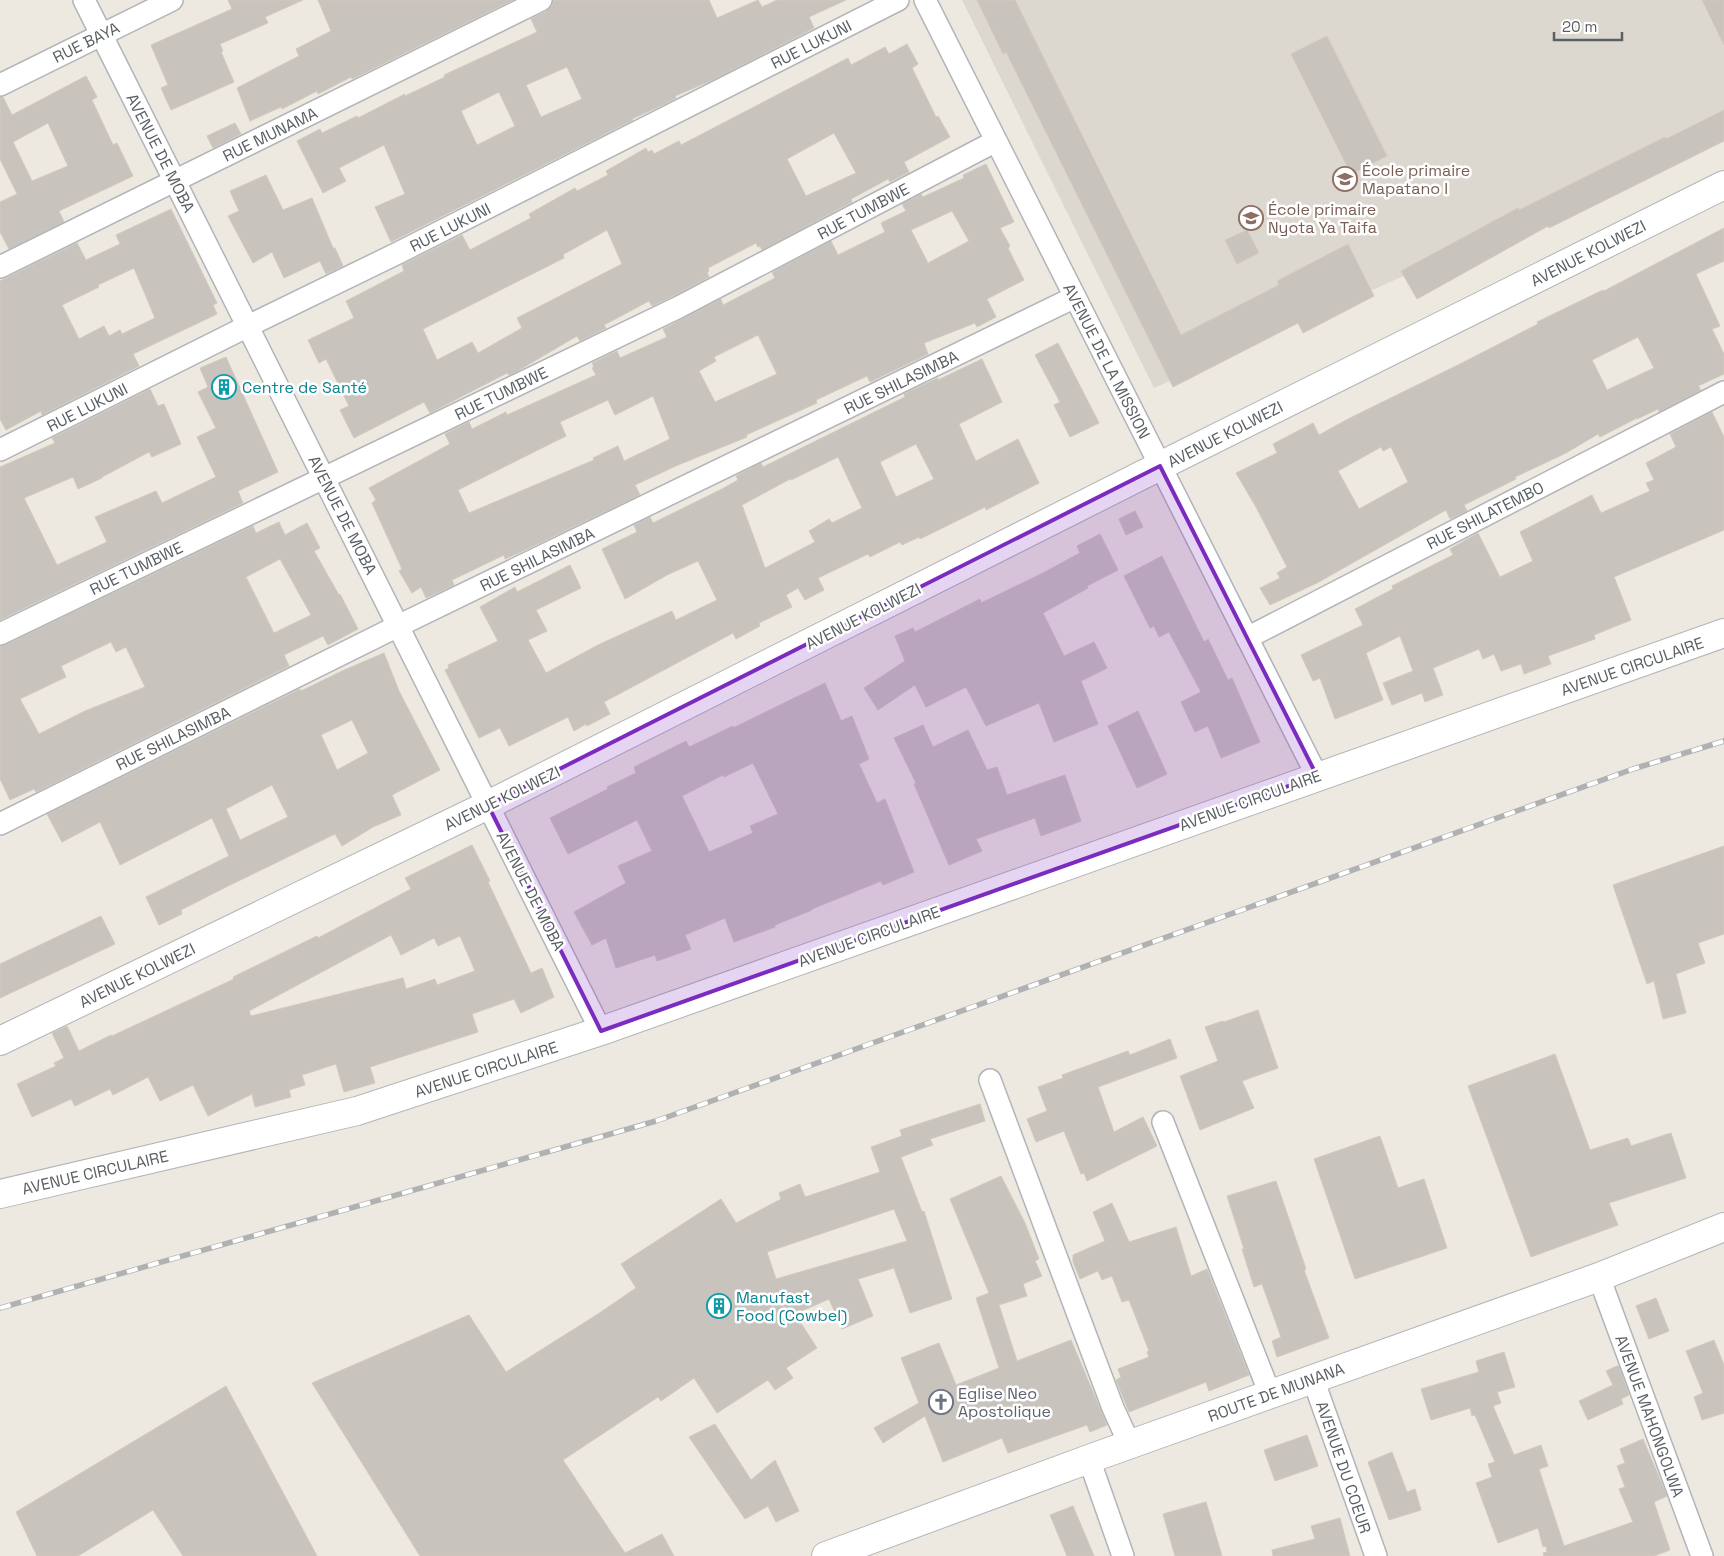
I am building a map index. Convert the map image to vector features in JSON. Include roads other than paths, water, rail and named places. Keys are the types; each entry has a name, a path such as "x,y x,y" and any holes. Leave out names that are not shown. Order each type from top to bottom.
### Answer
{"street":[{"name":"AVENUE DE MOBA","path":"84,0 601,1031"},
{"name":"RUE BAYA","path":"0,84 172,0"},
{"name":"RUE MUNAMA","path":"0,267 541,0"},
{"name":"RUE LUKUNI","path":"0,450 400,252 898,0"},
{"name":"AVENUE DE LA MISSION","path":"925,0 1317,776"},
{"name":"RUE TUMBWE","path":"0,634 679,307 996,141"},
{"name":"AVENUE KOLWEZI","path":"0,1042 488,805 1160,466 1724,185"},
{"name":"RUE SHILASIMBA","path":"0,824 398,626 1075,297"},
{"name":"RUE SHILATEMBO","path":"1247,638 1724,392"},
{"name":"AVENUE CIRCULAIRE","path":"0,1194 357,1111 601,1031 1724,633"},
{"path":"990,1080 1113,1408 1130,1445"},
{"path":"1163,1122 1270,1394"},
{"name":"ROUTE DE MUNANA","path":"826,1556 1089,1459 1599,1277 1724,1227"},
{"name":"AVENUE MAHONGOLWA","path":"1599,1277 1702,1556"},
{"name":"AVENUE DU COEUR","path":"1313,1379 1376,1556"},
{"path":"1089,1459 1123,1556"}],"railway":[{"path":"0,1308 656,1121 1633,769 1724,741"}],"place":[{"name":"École primaire Mapatano I","path":"1345,179"},
{"name":"École primaire Nyota Ya Taifa","path":"1251,218"},
{"name":"Centre de Santé","path":"224,387"},
{"name":"Manufast Food (Cowbel)","path":"719,1306"},
{"name":"Eglise Neo Apostolique","path":"941,1402"}]}
